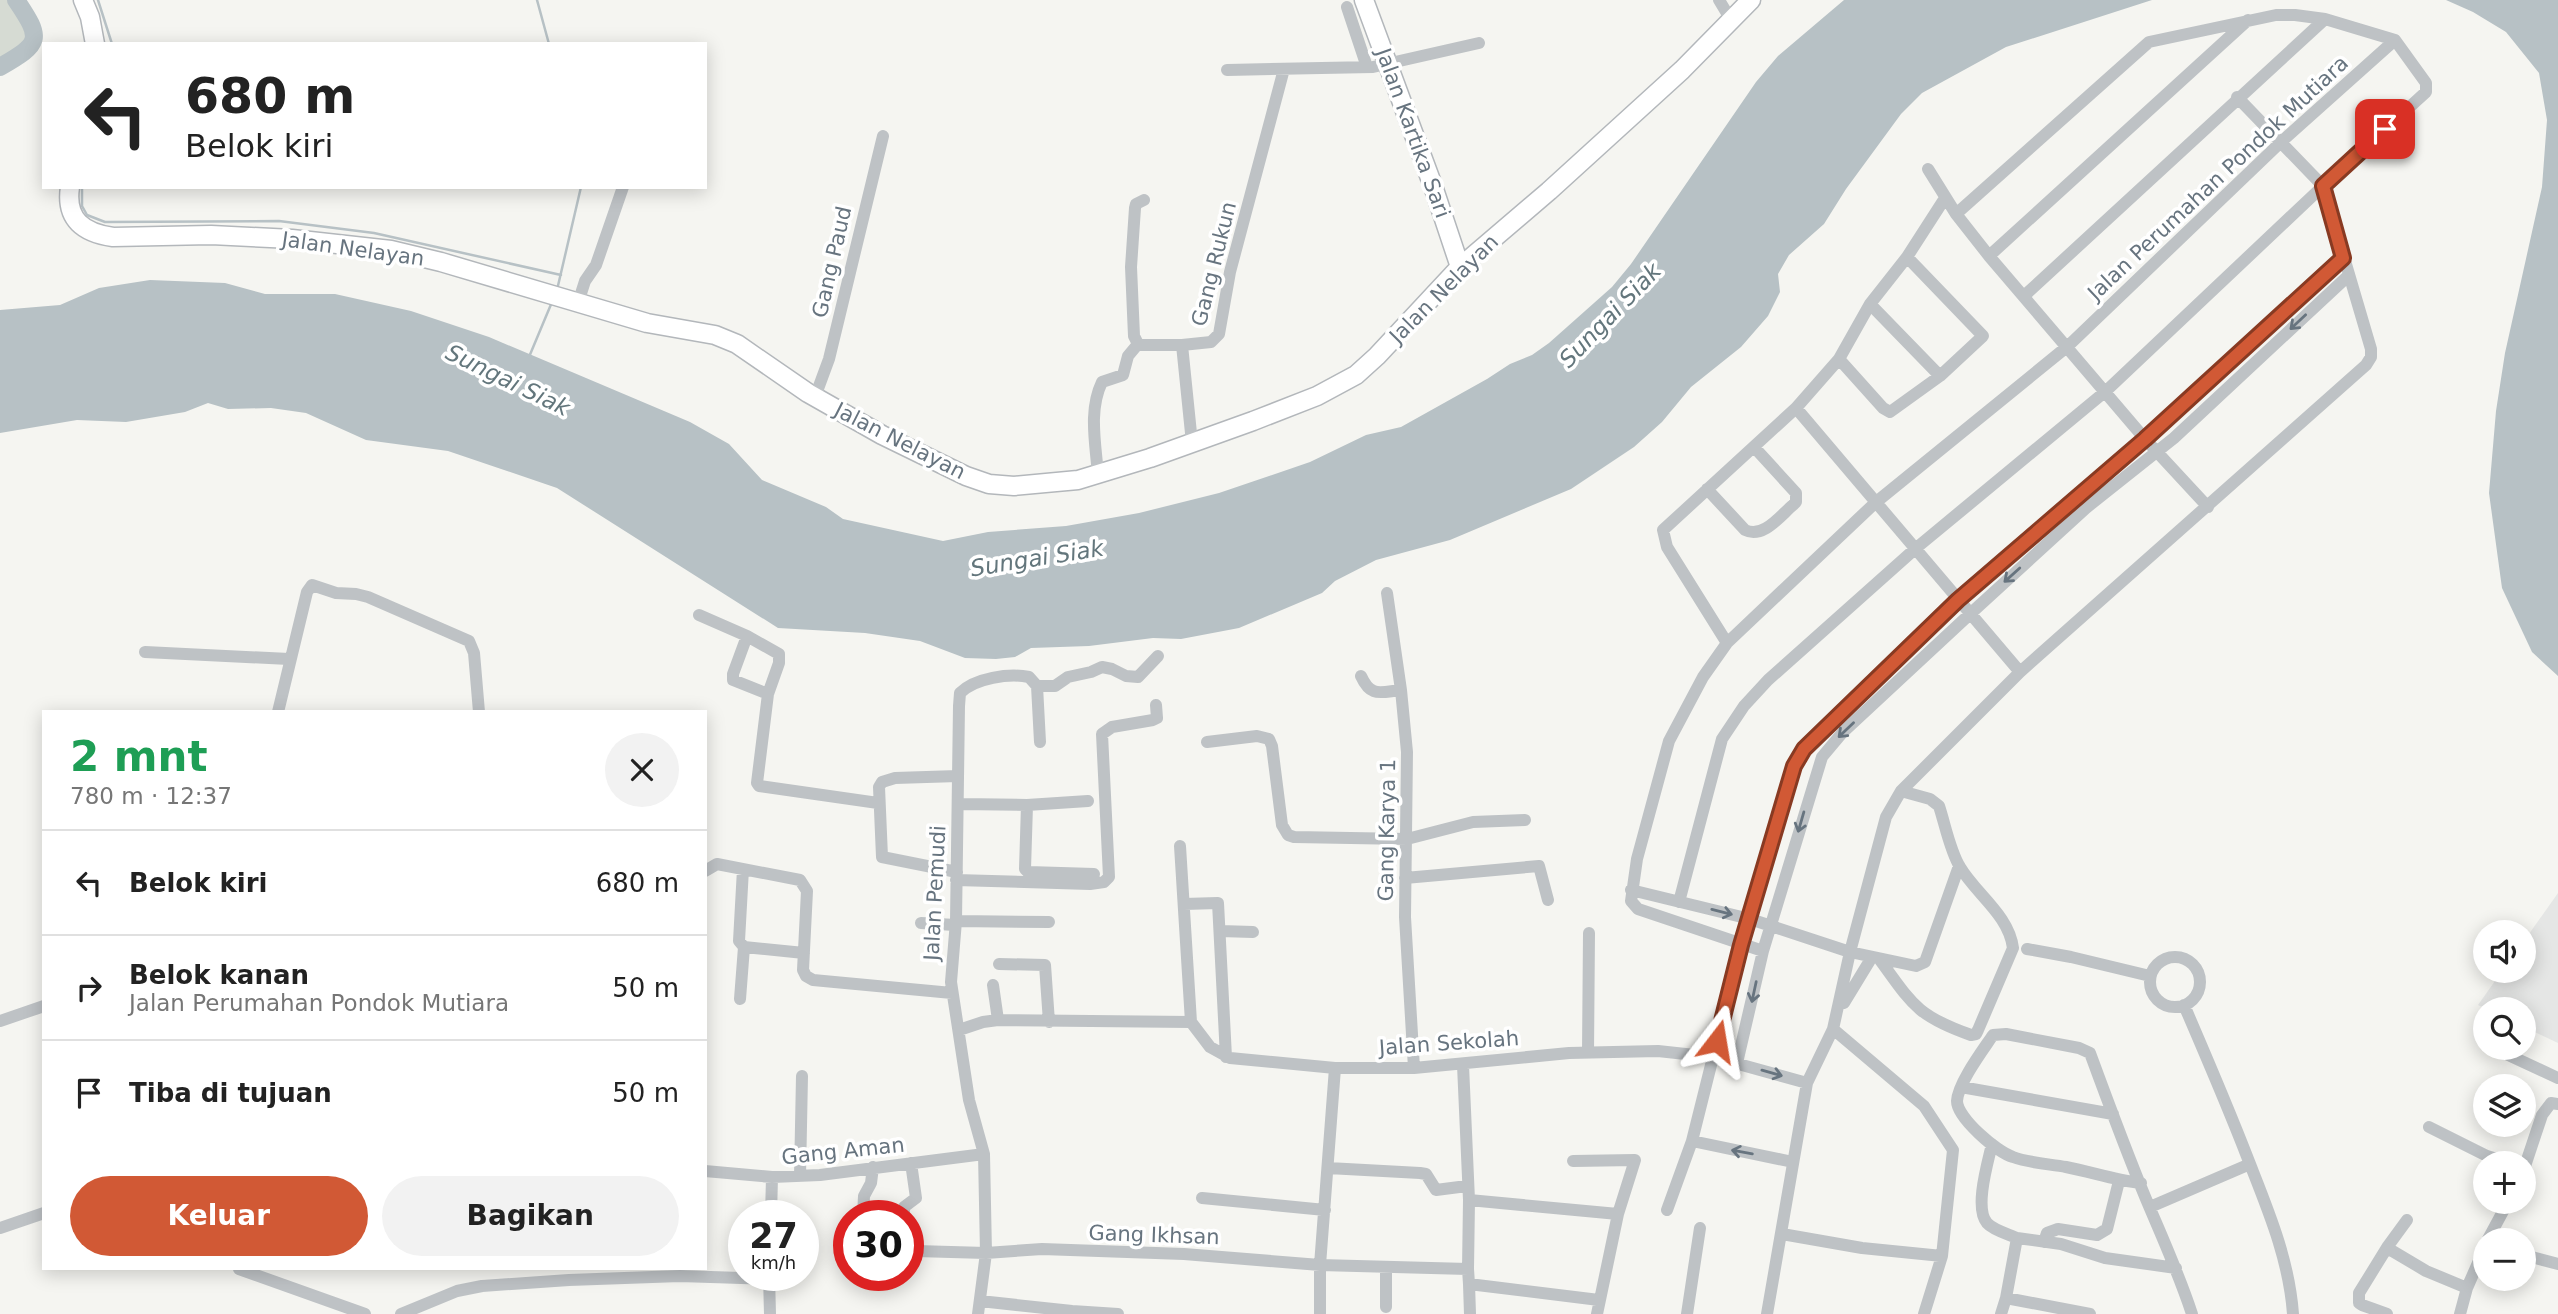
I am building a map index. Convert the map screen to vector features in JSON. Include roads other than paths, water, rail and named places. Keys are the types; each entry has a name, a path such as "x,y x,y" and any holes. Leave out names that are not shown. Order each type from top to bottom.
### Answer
{"main road":[{"path":"83,0 90,17 95,42"},
{"name":"Jalan Nelayan","path":"69,189 69,203 74,219 93,234 113,237 238,236 391,250 547,292 647,323 715,335 737,344 815,397 941,466 989,484 1046,485 1098,476 1192,443 1317,396 1356,375 1460,267 1549,191 1682,70 1752,0"},
{"name":"Jalan Kartika Sari","path":"1355,4 1377,66 1433,186 1460,267"}],"street":[{"path":"1719,0 1731,20"},
{"path":"1679,901 1722,738 1744,706 1768,680 1914,549 2106,391 2426,92 2426,83 2395,40 2325,19 2276,15 2149,42 1956,214"},
{"name":"Jalan Perumahan Pondok Mutiara","path":"2024,296 2237,97 2325,19"},
{"path":"1989,256 2248,20"},
{"name":"Jalan Perumahan Pondok Mutiara","path":"1632,890 1637,859 1669,741 1703,677 1727,643 1875,503 2067,346 2281,142 2395,40"},
{"path":"1227,70 1377,66 1479,43"},
{"name":"Gang Rukun","path":"1192,443 1182,345 1211,342 1219,334 1233,259 1284,69"},
{"path":"1767,1314 1808,1083 1833,1029 1850,952 1886,817 1901,791 2020,672 2369,361 2371,349 2323,186 2237,97"},
{"name":"Gang Paud","path":"815,397 829,359 883,136"},
{"path":"1928,169 1956,214 1989,256 2145,439 2208,507"},
{"path":"572,301 597,265 622,189"},
{"path":"1727,643 1667,547 1662,532 1796,408 1839,359 1870,304 1907,257 1945,198"},
{"path":"1138,344 1135,336 1131,267 1135,208 1136,204 1144,200"},
{"path":"1839,359 1883,408 1890,412 1940,376 1983,336 1907,257"},
{"path":"1667,1210 1692,1141 1741,945 1794,766 1804,749 1958,600 2145,439 2343,258"},
{"path":"1737,1063 1763,951 1815,772 1822,757 1843,732 1970,614 2086,508 2158,452 2348,276"},
{"path":"1870,304 1940,376"},
{"path":"1138,344 1182,345"},
{"path":"1098,476 1094,422 1097,393 1102,382 1123,375 1128,356 1138,344"},
{"path":"1796,408 2020,672"},
{"path":"1707,489 1745,530 1754,533 1761,531 1793,505 1796,502 1796,494 1754,447"},
{"path":"278,710 308,589 313,585 336,593 368,597 468,641 474,653 479,710"},
{"name":"Gang Karya 1","path":"1387,593 1408,752 1405,917 1414,1068"},
{"path":"699,615 747,636 779,654 779,663 768,694 757,783 759,786 878,803"},
{"path":"747,636 733,680 768,694"},
{"path":"145,652 289,659"},
{"path":"1040,742 1037,687 1055,686 1068,677 1102,667 1126,676 1138,677 1158,656"},
{"name":"Jalan Pemudi","path":"979,1307 986,1253 984,1154 969,1100 951,971 959,804 960,693 975,683 1020,675 1030,677 1037,687"},
{"path":"1361,676 1366,689 1372,692 1401,690"},
{"path":"958,776 888,779 879,787 882,857 956,876 1104,883 1109,877 1102,734 1112,727 1157,718 1156,705"},
{"path":"1207,742 1257,736 1269,738 1282,825 1288,835 1294,837 1407,839 1473,822 1525,820"},
{"path":"1804,749 1822,757"},
{"path":"1876,958 1915,1007 1940,1024 1971,1035 1976,1034 2013,948 2011,933 1959,866 1939,806 1930,799 1901,791"},
{"path":"959,804 1027,805 1088,801"},
{"path":"1027,805 1025,869 1028,872 1094,874"},
{"path":"1180,846 1191,1022 1210,1047 1226,1056"},
{"path":"707,870 717,864 800,880 807,891 803,970 813,980 952,993"},
{"path":"1405,878 1539,866 1548,900"},
{"path":"1763,951 1638,909 1631,901 1632,890 1772,925 1850,952 1916,966 1925,962 1959,866"},
{"path":"740,999 744,947 739,941 743,869"},
{"path":"1184,904 1218,903 1226,1056"},
{"path":"921,923 1049,922"},
{"path":"1220,932 1253,932"},
{"path":"1588,1053 1589,933"},
{"path":"744,947 804,953"},
{"path":"2027,949 2150,976"},
{"path":"2171,957 2183,959 2193,965 2199,976 2199,988 2193,998 2184,1005 2172,1007 2156,999 2150,988 2150,976 2155,966 2171,957"},
{"path":"1838,1012 1876,958"},
{"path":"999,964 1045,965 1049,1022"},
{"path":"993,985 998,1020"},
{"path":"2184,1005 2280,1241 2293,1314"},
{"path":"0,1021 42,1007"},
{"path":"959,1030 998,1020 1191,1022"},
{"path":"1720,1026 1745,1033"},
{"path":"1833,1029 1924,1107 1950,1143 1954,1158 1942,1256 1924,1314"},
{"path":"2141,1183 2119,1181 2012,1157 1970,1125 1957,1105 1961,1087 1993,1035 2006,1034 2079,1048 2090,1053 2176,1268 2192,1314"},
{"name":"Jalan Sekolah","path":"1226,1056 1335,1068 1414,1068 1588,1053 1658,1051 1713,1057 1808,1083"},
{"path":"2519,1060 2558,1078"},
{"path":"1463,1065 1469,1200 1470,1314"},
{"path":"1320,1314 1320,1265 1335,1068"},
{"path":"800,1176 802,1076"},
{"path":"1961,1087 2113,1114"},
{"path":"2530,1151 2542,1115 2556,1102"},
{"path":"2429,1127 2477,1151"},
{"path":"1692,1141 1793,1162"},
{"path":"1992,1144 1984,1180 1983,1216 1988,1225 2017,1238 2079,1248 2105,1258 2176,1268"},
{"name":"Gang Aman","path":"707,1171 772,1177 800,1176 984,1154"},
{"path":"1573,1161 1635,1161 1618,1214 1597,1314"},
{"path":"911,1163 916,1198 913,1200"},
{"path":"2150,1207 2250,1164"},
{"path":"864,1200 871,1183 873,1167"},
{"path":"1328,1168 1426,1174 1436,1190 1467,1186"},
{"path":"771,1200 772,1177"},
{"path":"2045,1242 2048,1233 2058,1229 2097,1235 2107,1229 2119,1181"},
{"path":"1202,1198 1325,1210"},
{"path":"1469,1200 1618,1214"},
{"path":"0,1228 42,1214"},
{"path":"2388,1314 2362,1305 2359,1293 2407,1220"},
{"path":"1687,1314 1700,1228"},
{"path":"1782,1234 1862,1248 1942,1256"},
{"path":"2001,1314 2017,1238"},
{"path":"2388,1246 2392,1252 2426,1271 2467,1288"},
{"name":"Gang Ikhsan","path":"924,1251 986,1253 1042,1250 1184,1254 1320,1265 1468,1269"},
{"path":"2536,1258 2558,1264"},
{"path":"1386,1268 1386,1307"},
{"path":"242,1270 365,1314"},
{"path":"401,1314 457,1291 482,1286 680,1272 728,1275"},
{"path":"2460,1314 2473,1274"},
{"path":"1469,1284 1599,1300"},
{"path":"769,1291 770,1314"},
{"path":"2006,1298 2090,1314"},
{"path":"979,1307 1118,1314"}],"water":[{"name":"Sungai Siak","path":"1844,0 2152,0 2006,47 1922,93 1901,114 1824,224 1789,255 1778,274 1780,292 1768,316 1741,347 1691,387 1662,422 1634,447 1571,489 1450,540 1376,560 1335,581 1322,593 1239,628 1181,639 1153,638 1089,646 1031,648 1015,657 965,658 920,641 865,633 778,628 557,488 448,451 366,440 306,413 271,408 228,409 208,403 185,412 126,422 77,420 0,433 0,310 60,305 99,288 150,280 225,283 265,294 335,294 411,311 489,337 690,422 729,444 762,480 826,507 843,519 943,541 988,532 1066,526 1139,513 1219,493 1310,462 1366,435 1401,427 1549,343 1612,287 1631,264 1756,82 1778,56"},
{"path":"2446,0 2558,0 2558,676 2532,652 2502,588 2489,493 2496,411 2505,353 2542,187 2547,120 2539,73 2506,32 2473,12"}],"waterway":[{"path":"0,67 24,52 34,40 31,24 16,0"},
{"path":"98,0 111,42"},
{"path":"537,0 548,42"},
{"path":"82,189 82,206 87,215 105,222 279,221 374,233 561,275"},
{"path":"557,290 581,189"},
{"path":"529,357 552,302"}]}
